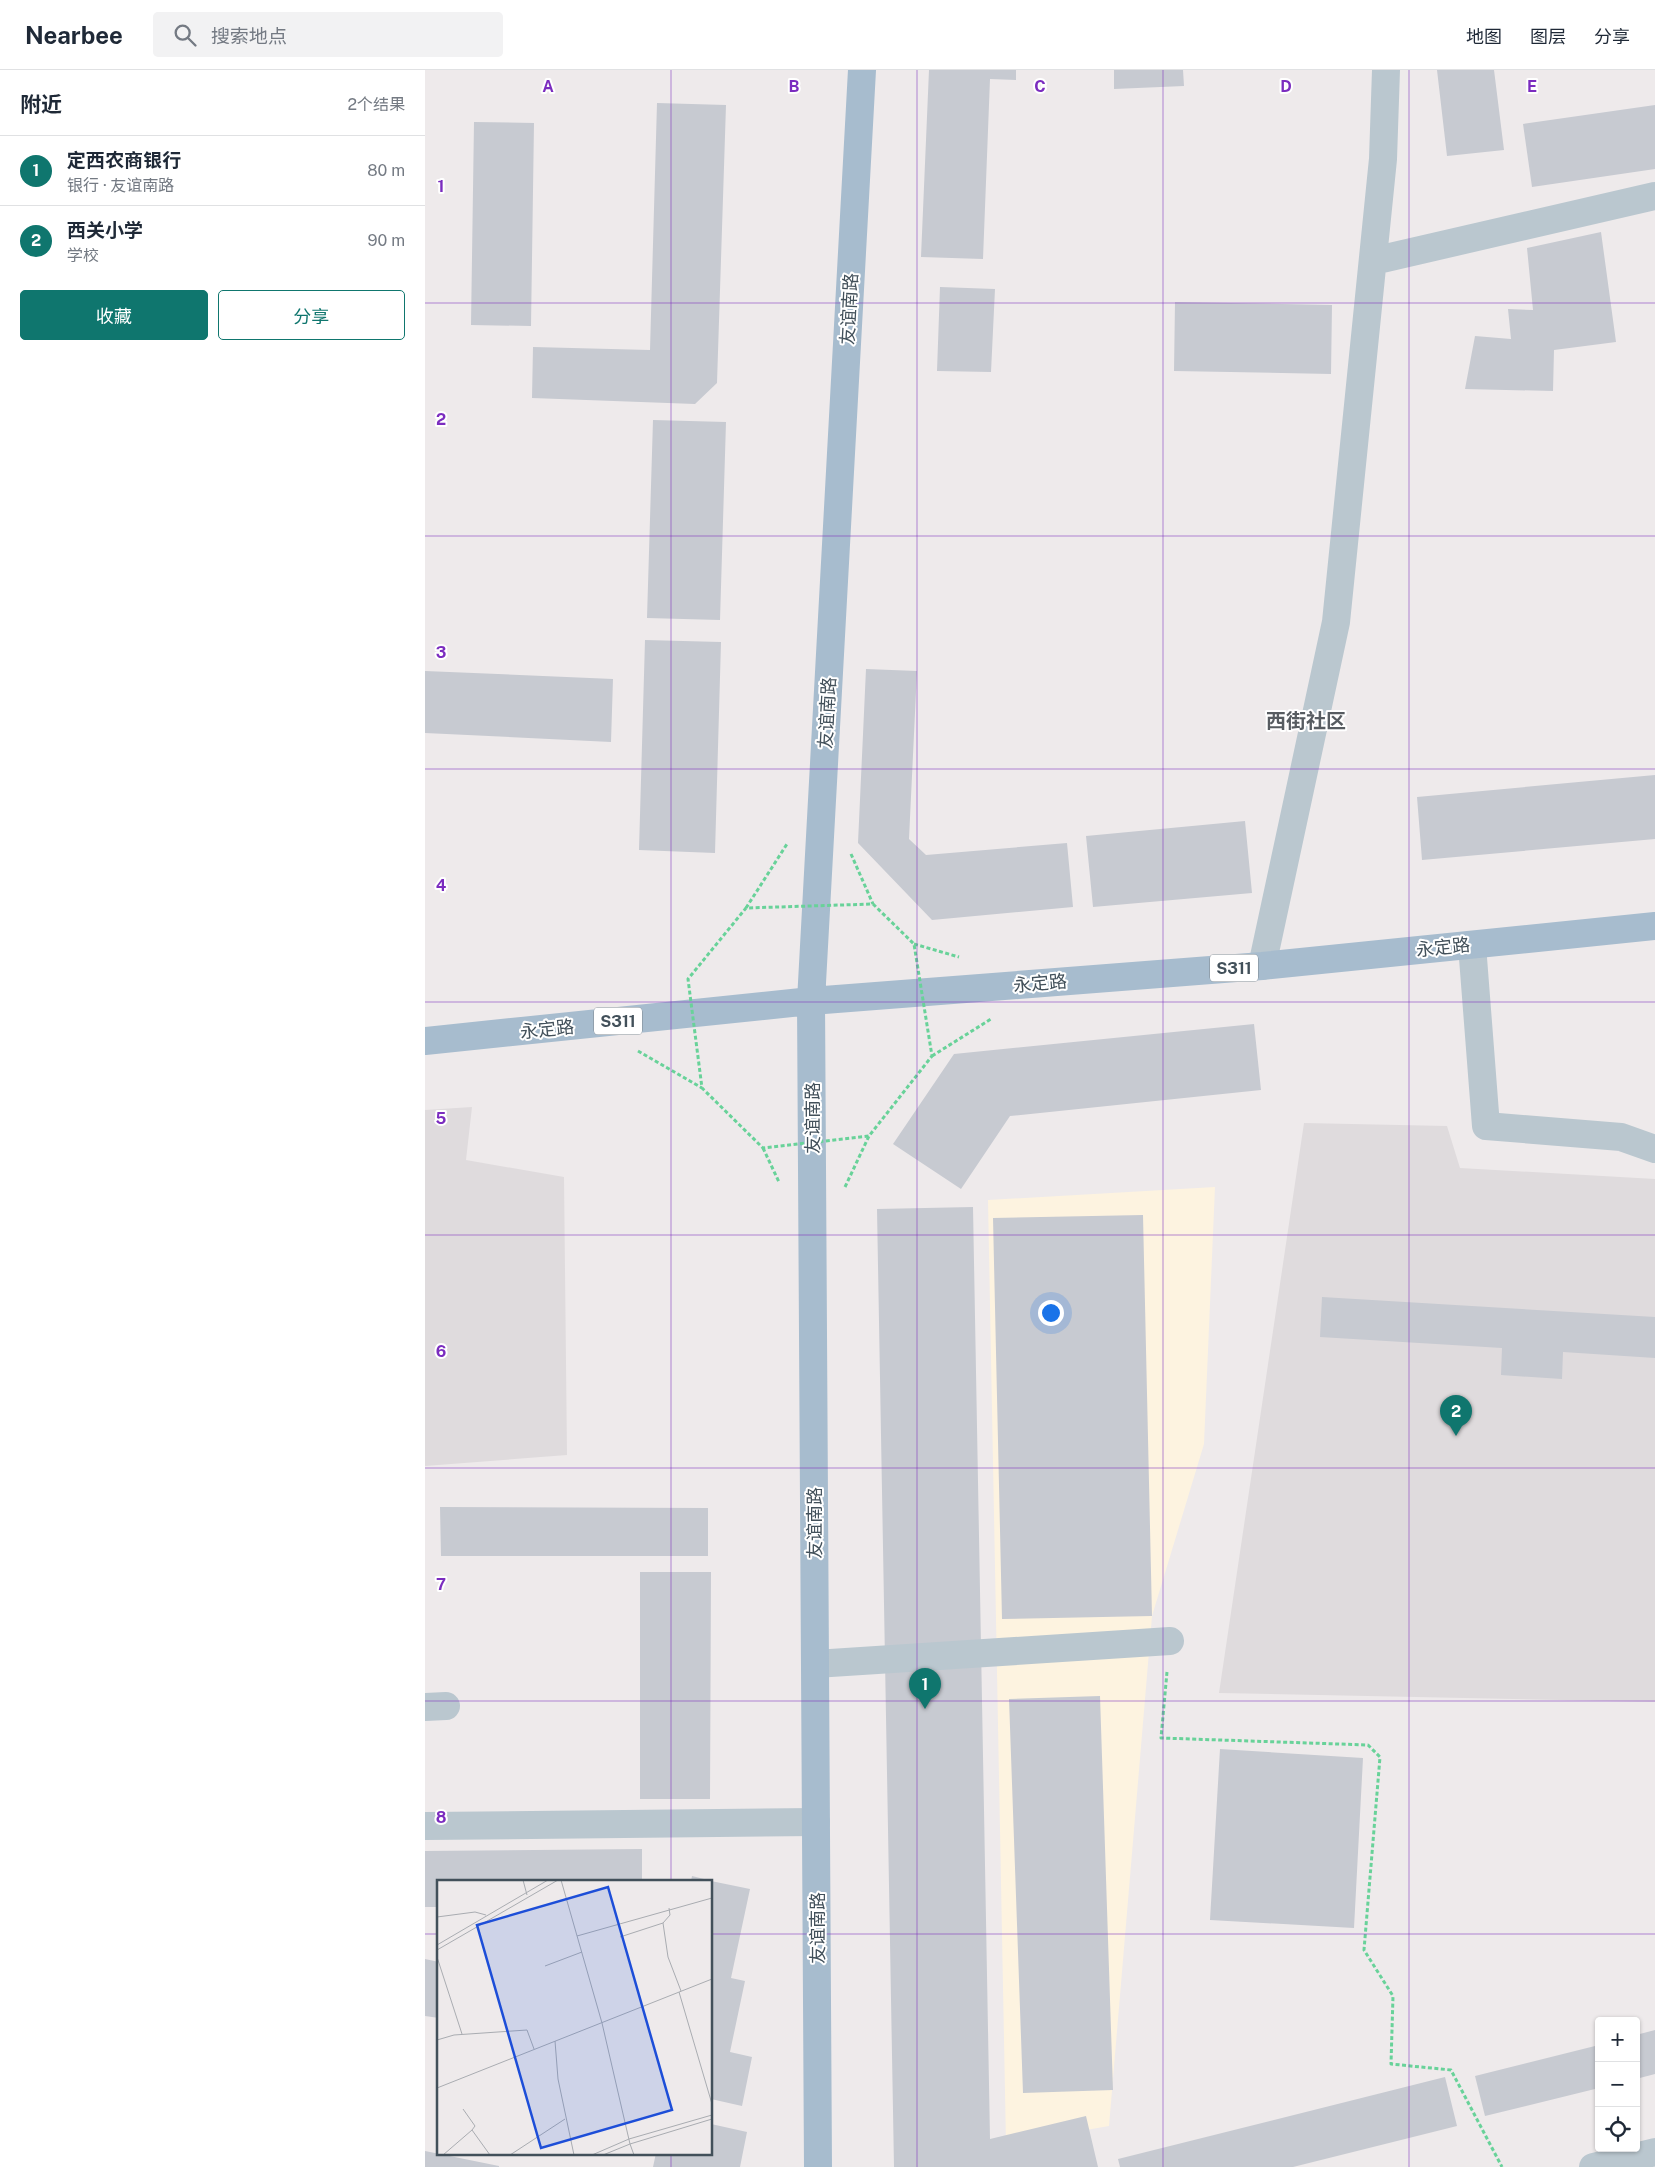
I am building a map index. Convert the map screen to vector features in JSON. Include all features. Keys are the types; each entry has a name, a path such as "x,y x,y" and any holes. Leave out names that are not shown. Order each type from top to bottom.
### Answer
{"main road":[{"name":"友谊南路","path":"818,2167 811,1001 862,70"},
{"name":"永定路","path":"425,1042 811,1001 1262,966 1655,926"}],"street":[{"path":"1262,966 1336,622 1383,158 1386,70"},
{"path":"1373,261 1655,196"},
{"path":"1473,944 1486,1126 1621,1137 1655,1149"},
{"path":"815,1664 1170,1641"},
{"path":"425,1826 816,1822"},
{"path":"1593,2167 1655,2152"}],"path":[{"path":"702,1088 688,979 746,908 792,837"},
{"path":"634,1049 702,1088 763,1148 869,1136 932,1056 914,944 873,904 746,908"},
{"path":"1170,1641 1161,1738 1368,1745 1380,1758 1364,1950 1393,1996 1391,2064 1451,2070 1502,2167"}],"shaded area":[{"path":"472,1107 466,1160 564,1177 567,1455 425,1466 425,1110"},
{"path":"1304,1123 1447,1126 1460,1168 1655,1179 1655,1702 1219,1693"},
{"path":"1215,1187 1204,1444 1152,1616 1109,2126 1006,2144 988,1200"}],"building":[{"path":"929,70 1016,70 1016,80 990,79 983,259 921,257"},
{"path":"1114,70 1183,70 1184,86 1114,89"},
{"path":"1437,70 1494,70 1504,150 1447,156"},
{"path":"657,103 726,105 717,383 695,404 532,398 533,347 650,350"},
{"path":"1655,105 1655,169 1532,187 1523,124"},
{"path":"474,122 534,123 531,326 471,325"},
{"path":"1601,232 1616,342 1554,350 1553,391 1465,389 1475,336 1511,339 1508,309 1533,310 1527,248"},
{"path":"940,287 995,289 991,372 937,371"},
{"path":"1175,302 1332,305 1331,374 1174,371"},
{"path":"653,420 726,422 720,620 647,618"},
{"path":"645,640 721,642 715,853 639,850"},
{"path":"866,669 917,671 909,839 926,855 1067,843 1073,907 932,920 858,843"},
{"path":"425,671 613,679 611,742 425,733"},
{"path":"1655,775 1655,839 1422,860 1417,797"},
{"path":"1245,821 1252,893 1093,907 1086,836"},
{"path":"1254,1024 1261,1090 1010,1116 961,1189 893,1144 954,1054"},
{"path":"973,1207 990,2139 1086,2116 1098,2167 894,2167 877,1209"},
{"path":"1143,1215 1152,1616 1002,1619 993,1218"},
{"path":"1322,1297 1655,1317 1655,1358 1563,1352 1562,1379 1501,1375 1502,1348 1320,1337"},
{"path":"440,1507 708,1508 708,1556 441,1556"},
{"path":"640,1572 711,1572 710,1799 640,1799"},
{"path":"1100,1696 1113,2090 1023,2093 1009,1699"},
{"path":"1220,1749 1363,1758 1354,1928 1210,1920"},
{"path":"642,1849 642,1880 437,1880 437,1907 425,1907 425,1851"},
{"path":"692,1876 708,1880 691,1880"},
{"path":"713,1881 750,1889 731,1978 745,1981 730,2052 752,2057 742,2106 713,2099"},
{"path":"425,1959 437,1962 437,2018 425,2016"},
{"path":"1655,2030 1655,2074 1640,2078 1640,2062 1640,2034"},
{"path":"1595,2046 1595,2089 1485,2116 1475,2076"},
{"path":"1445,2077 1457,2126 1293,2167 1120,2167 1118,2159"},
{"path":"713,2124 747,2132 740,2167 653,2167 656,2154 713,2154"},
{"path":"425,2151 499,2166 499,2167 425,2167"}],"place":[{"name":"西关小学","path":"1456,1436"},
{"name":"定西农商银行","path":"925,1709"}],"district":[{"name":"西街社区","path":"1306,721"}]}
